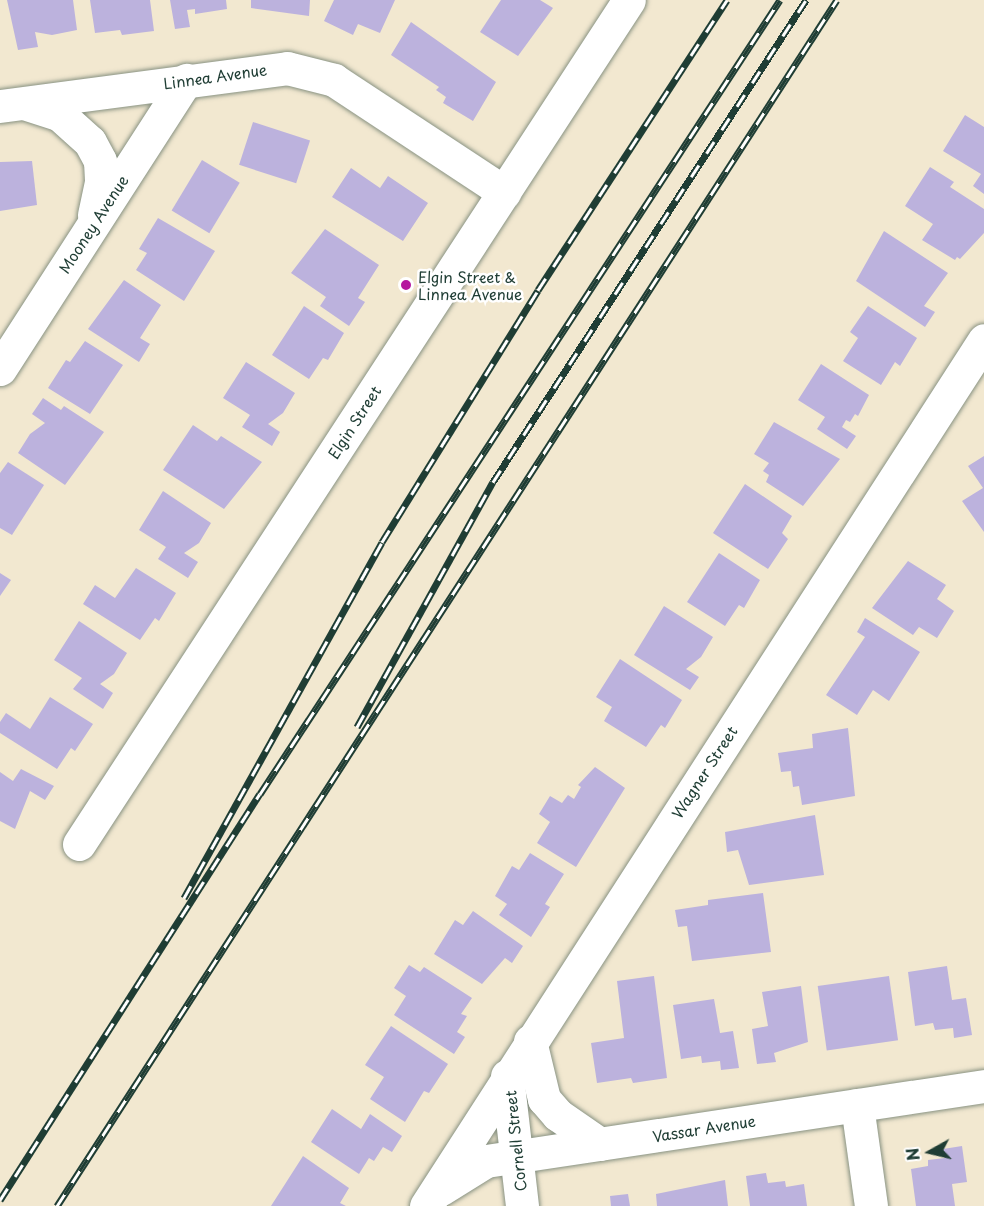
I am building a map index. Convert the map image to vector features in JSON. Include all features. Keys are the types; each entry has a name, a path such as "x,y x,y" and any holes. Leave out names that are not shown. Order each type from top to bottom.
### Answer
{"street":[{"name":"Elgin Street","path":"80,844 629,0"},
{"name":"Linnea Avenue","path":"11,104 287,68 334,80 504,192"},
{"name":"Mooney Avenue","path":"0,369 186,80"},
{"path":"11,104 60,115 90,142 100,161 101,182 91,228"},
{"name":"Wagner Street","path":"430,1200 507,1076 983,343"},
{"path":"530,1041 544,1100 558,1115 600,1144"},
{"name":"Cornell Street","path":"507,1076 522,1206"},
{"name":"Vassar Avenue","path":"430,1200 486,1161 984,1086"},
{"path":"857,1105 871,1206"}],"building":[{"path":"7,0 73,0 77,30 52,35 35,32 38,47 18,50"},
{"path":"90,0 150,0 154,31 122,35 120,30 95,33"},
{"path":"170,0 226,0 227,9 195,14 195,9 187,10 190,27 175,29"},
{"path":"251,0 310,0 309,16 251,8"},
{"path":"334,0 395,0 380,33 358,24 353,35 324,21"},
{"path":"501,0 540,0 553,8 518,56 480,32"},
{"path":"411,22 496,82 473,121 443,103 446,97 436,90 439,87 391,55"},
{"path":"965,115 984,127 984,194 973,186 981,174 943,151"},
{"path":"253,122 310,141 296,183 239,165"},
{"path":"202,160 240,183 209,233 172,211"},
{"path":"32,161 37,205 0,211 0,162"},
{"path":"930,167 954,182 950,187 984,209 984,233 960,259 957,257 955,260 922,240 933,224 905,206"},
{"path":"351,168 380,188 388,176 428,203 403,241 332,197"},
{"path":"158,218 215,251 184,301 136,270 147,253 139,249"},
{"path":"325,229 379,265 358,298 365,302 349,326 320,306 326,297 291,273"},
{"path":"884,231 948,273 924,306 935,312 925,327 856,281"},
{"path":"124,280 161,305 140,338 150,344 139,362 88,329"},
{"path":"304,306 344,333 328,360 323,358 309,379 272,355"},
{"path":"868,306 917,338 900,366 895,362 881,385 843,361 858,338 850,332"},
{"path":"85,341 123,365 90,414 48,388 66,360 70,362"},
{"path":"246,362 295,393 283,413 268,424 280,432 272,446 242,427 250,415 223,398"},
{"path":"821,364 869,395 858,416 855,414 850,422 846,420 842,427 856,436 847,449 817,429 825,417 798,400"},
{"path":"43,398 61,410 64,406 104,432 65,485 18,453 30,434 45,423 32,414"},
{"path":"774,422 840,459 803,506 766,482 769,475 763,471 769,463 754,454"},
{"path":"193,425 217,441 221,436 262,462 224,509 163,470"},
{"path":"984,456 984,532 962,501 983,488 968,466"},
{"path":"8,462 44,485 12,535 0,528 0,473"},
{"path":"745,484 792,516 782,533 788,539 768,569 713,533"},
{"path":"163,491 211,523 199,543 184,553 198,562 188,578 158,559 166,547 139,530"},
{"path":"719,553 760,580 744,608 739,605 725,626 687,602"},
{"path":"908,561 946,585 937,599 954,611 937,638 919,627 913,635 872,608"},
{"path":"136,568 176,593 159,621 155,618 140,640 83,604 95,585 115,598"},
{"path":"0,573 11,580 0,596"},
{"path":"664,606 713,637 701,657 686,669 699,677 690,690 634,655"},
{"path":"865,618 920,652 889,701 873,690 857,715 826,695 865,637 857,632"},
{"path":"79,621 127,653 114,674 100,684 113,693 103,709 73,689 82,678 54,660"},
{"path":"620,659 682,700 665,728 661,725 646,747 604,721 612,707 596,697"},
{"path":"50,697 93,724 75,751 71,748 57,769 0,733 0,722 6,713 30,729"},
{"path":"848,728 855,796 802,805 799,786 793,787 791,771 781,772 778,753 813,748 812,734"},
{"path":"595,767 625,788 576,867 537,843 550,822 539,814 550,796 562,803 568,795 574,799 581,787 578,785"},
{"path":"21,769 54,786 45,800 30,791 15,829 0,821 0,772 13,781"},
{"path":"815,815 824,875 749,885 738,850 727,852 725,832"},
{"path":"530,853 564,874 545,904 550,907 531,937 499,915 507,904 495,896 512,866 519,870"},
{"path":"763,893 771,952 692,961 687,926 678,927 675,910 708,905 708,900"},
{"path":"473,911 523,946 512,963 505,958 482,984 434,954 455,920 463,925"},
{"path":"409,965 420,972 424,967 472,998 461,1014 467,1016 457,1032 465,1037 454,1054 394,1015 406,996 394,988"},
{"path":"947,966 952,1000 966,998 972,1035 954,1038 953,1028 935,1030 933,1023 915,1026 908,972"},
{"path":"654,976 667,1078 633,1083 631,1078 597,1083 591,1043 624,1038 617,981"},
{"path":"889,976 898,1040 827,1050 818,986"},
{"path":"801,986 808,1042 774,1053 776,1062 757,1064 752,1029 768,1026 762,992"},
{"path":"714,999 720,1033 733,1031 739,1068 721,1070 720,1061 702,1063 701,1056 681,1059 673,1005"},
{"path":"391,1026 448,1064 429,1093 424,1091 405,1122 370,1099 384,1077 365,1065"},
{"path":"332,1109 361,1129 370,1114 402,1136 392,1152 383,1147 374,1161 369,1158 359,1174 311,1142"},
{"path":"962,1146 967,1182 952,1184 955,1206 916,1206 911,1169 928,1166 928,1160 945,1158 943,1149"},
{"path":"303,1156 349,1188 340,1203 346,1206 271,1206"},
{"path":"766,1173 768,1183 785,1181 786,1187 804,1184 807,1206 750,1206 746,1176"},
{"path":"725,1180 728,1206 657,1206 656,1194"},
{"path":"628,1194 630,1206 611,1206 610,1196"}],"railway":[{"path":"184,898 382,542 538,290 727,0"},
{"path":"0,1200 260,794 780,0"},
{"path":"357,727 493,482 806,0"},
{"path":"57,1206 837,0"}],"place":[{"name":"Elgin Street & Linnea Avenue","path":"406,285"}]}
